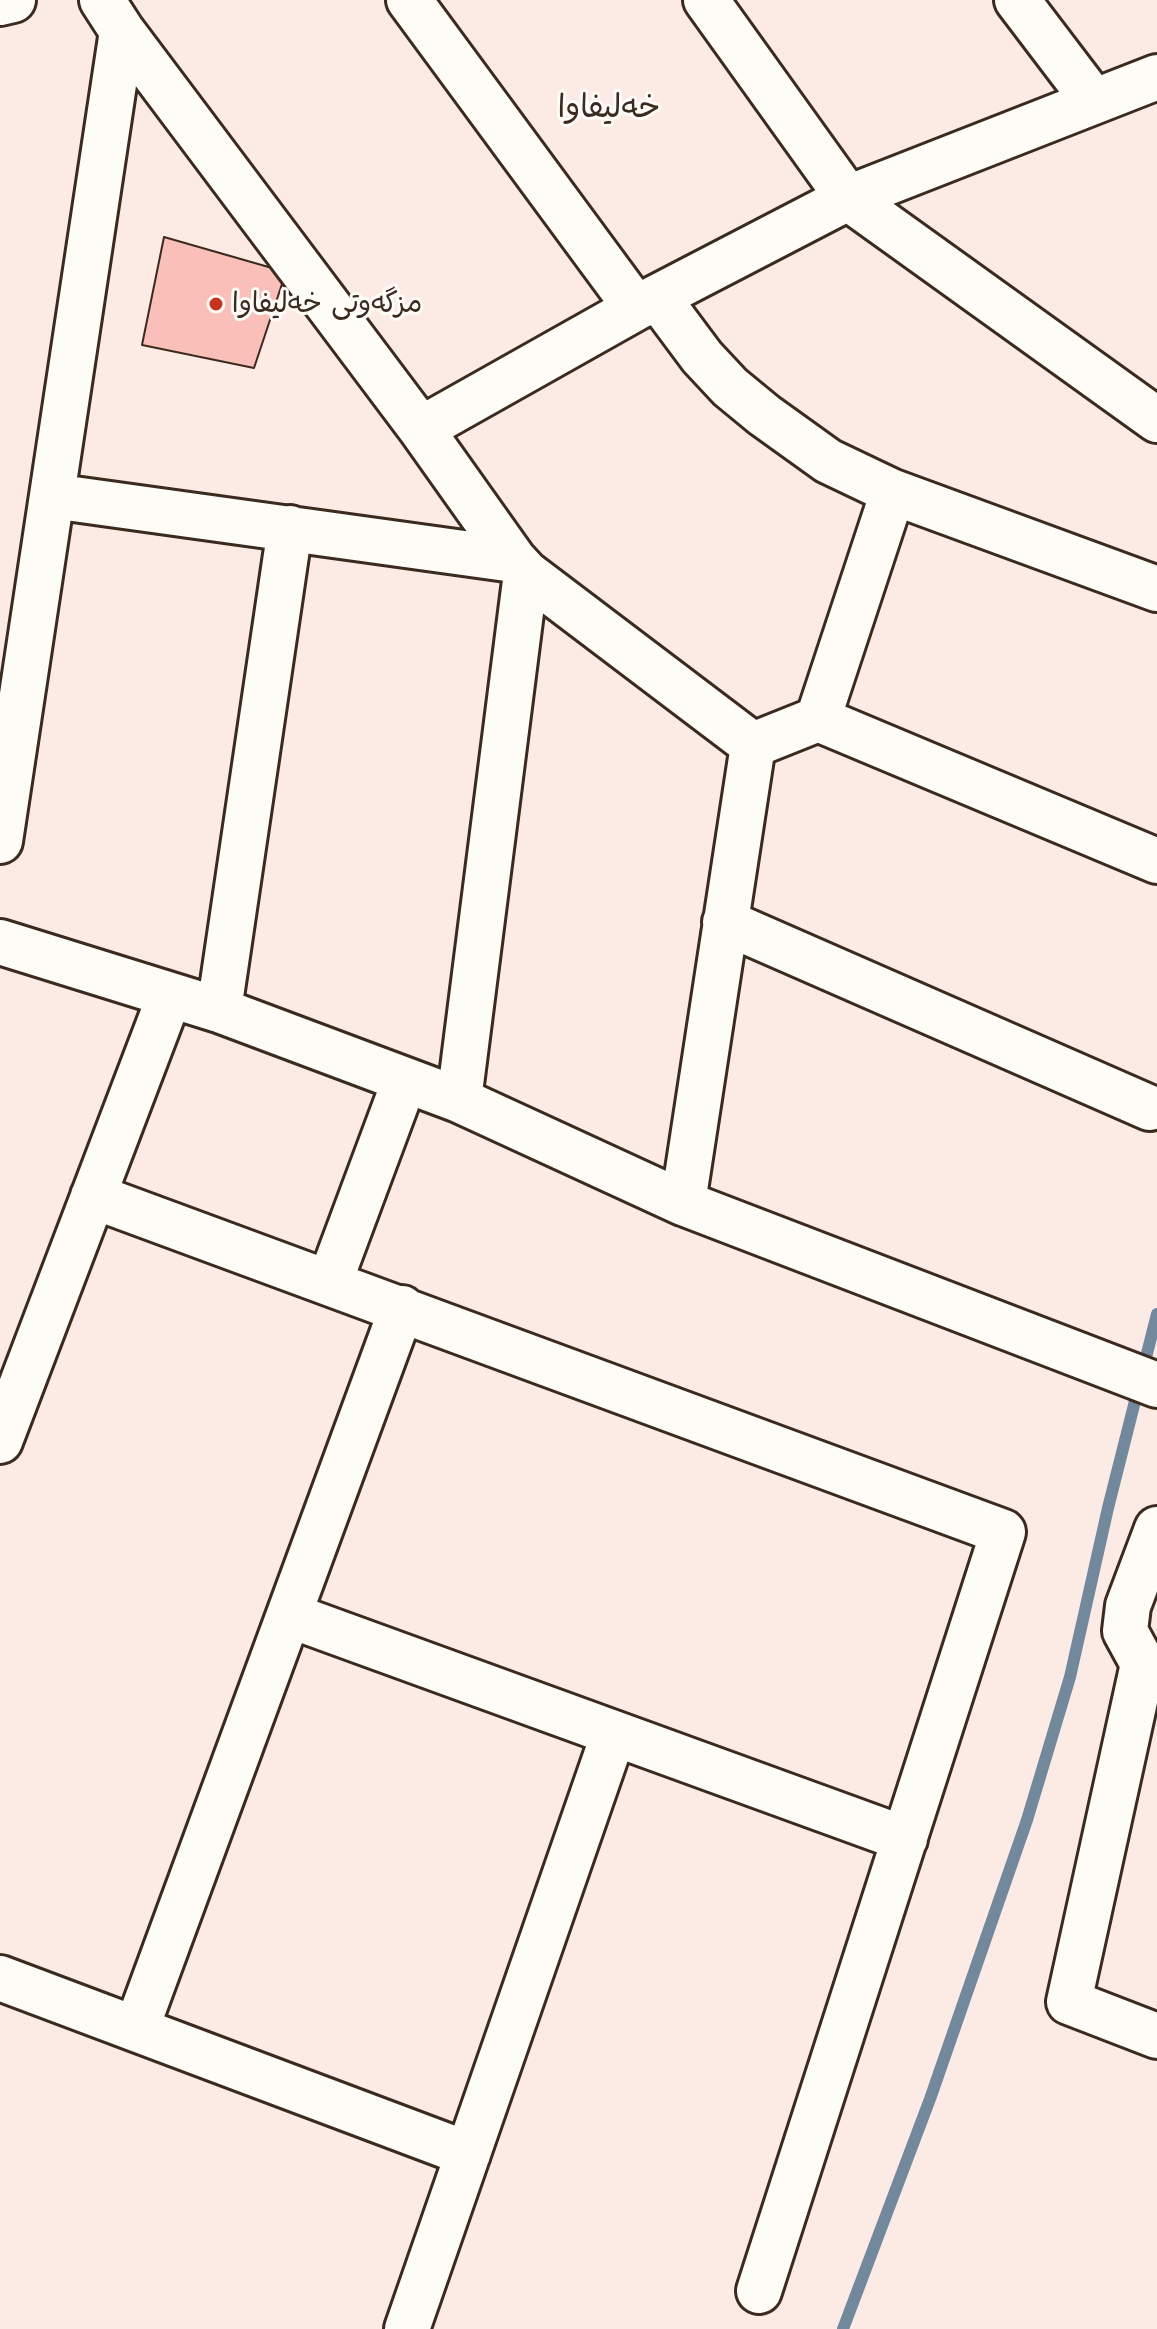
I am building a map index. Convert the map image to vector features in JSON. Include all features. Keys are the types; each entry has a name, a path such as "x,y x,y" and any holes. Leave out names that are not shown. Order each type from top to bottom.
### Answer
{"street":[{"path":"0,3 13,0"},
{"path":"409,0 647,303 730,387 764,415 828,461 893,492 1157,589"},
{"path":"706,0 848,198 1157,420"},
{"path":"1017,0 1134,93"},
{"path":"112,15 520,566 753,745"},
{"path":"0,841 52,496 112,15"},
{"path":"421,429 647,303 848,198 1134,93"},
{"path":"818,719 893,492"},
{"path":"52,496 290,528 520,566"},
{"path":"219,1010 290,528"},
{"path":"459,1100 520,566"},
{"path":"753,745 818,719 1157,861"},
{"path":"683,1203 753,745"},
{"path":"725,922 1150,1108"},
{"path":"0,942 219,1010 459,1100 683,1203 1139,1378"},
{"path":"0,1441 170,995"},
{"path":"330,1281 405,1080"},
{"path":"93,1196 1003,1532 759,2291"},
{"path":"137,2027 402,1308"},
{"path":"1157,1529 1128,1606 1125,1631 1150,1666 1069,2002 1157,2036"},
{"path":"289,1615 905,1839"},
{"path":"407,2329 614,1733"},
{"path":"0,1978 468,2154"}],"building":[{"path":"164,237 286,272 254,368 142,345"}],"waterway":[{"path":"843,2329 930,2099 1027,1820 1070,1677 1108,1508 1157,1314"}],"place":[{"name":"مزگەوتی خەلیفاوا","path":"216,304"}],"district":[{"name":"خەلیفاوا","path":"609,108"}]}
